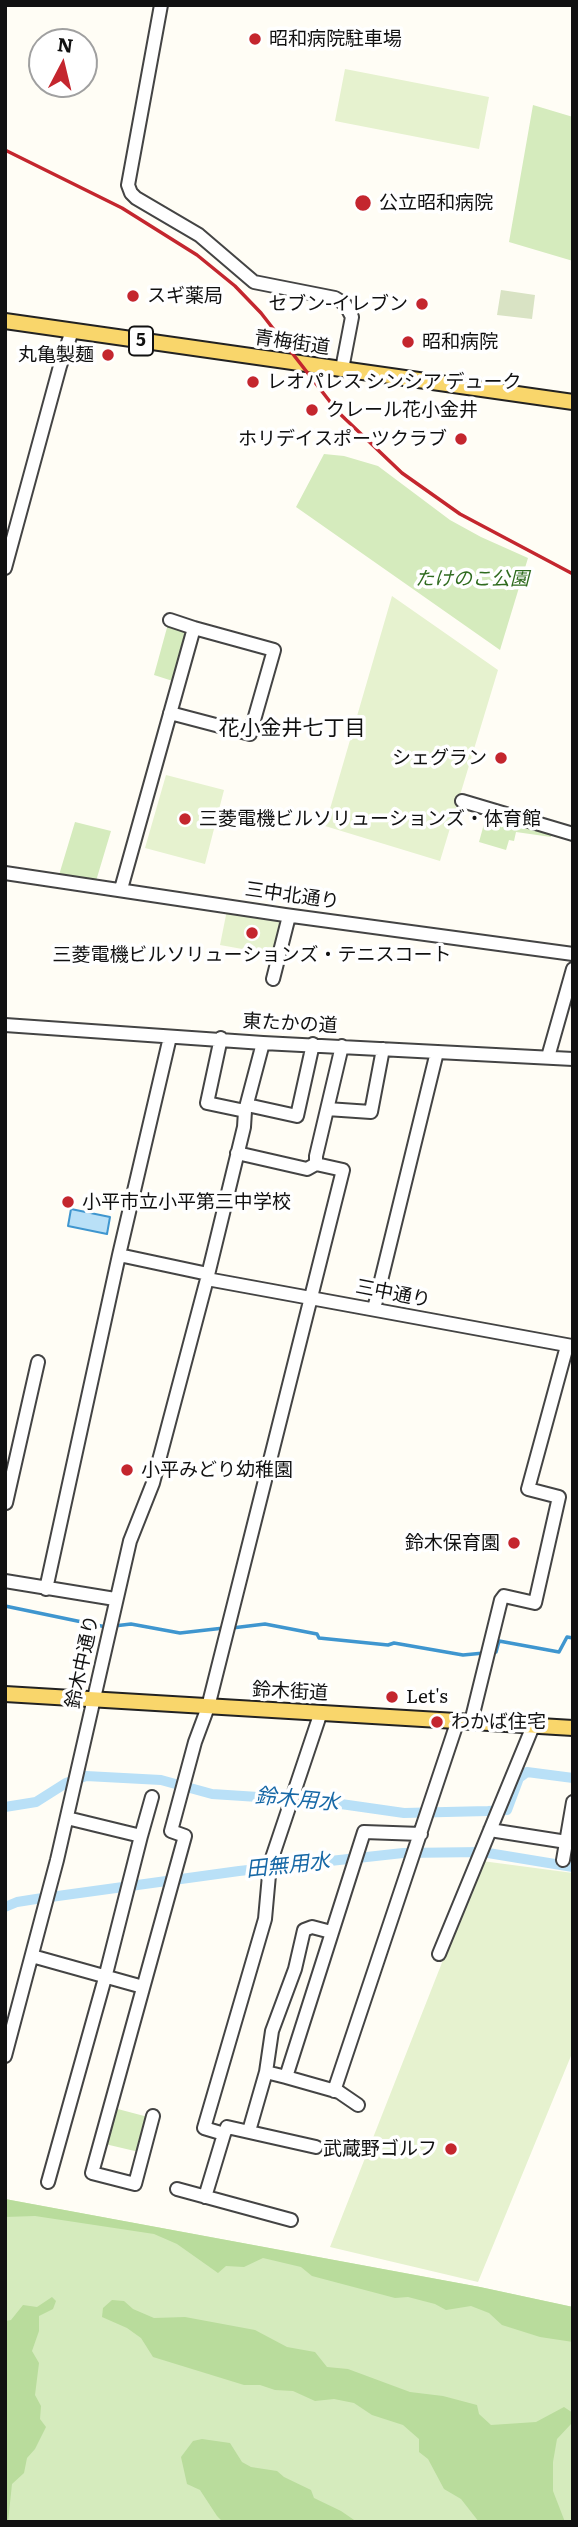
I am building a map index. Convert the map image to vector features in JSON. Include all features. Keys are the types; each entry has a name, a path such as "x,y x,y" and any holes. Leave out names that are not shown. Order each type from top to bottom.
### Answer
{"main road":[{"name":"青梅街道","path":"5,321 573,402"},
{"name":"鈴木街道","path":"5,1694 573,1728"}],"street":[{"path":"161,5 128,185 131,193 199,235 254,282 335,298 345,304 352,317 342,369"},
{"path":"5,568 72,331"},
{"path":"170,620 274,649 250,734 170,713"},
{"path":"121,889 194,628"},
{"path":"462,801 573,834"},
{"name":"三中北通り","path":"5,873 289,916 573,954"},
{"path":"273,979 289,916"},
{"path":"548,1057 573,969"},
{"name":"東たかの道","path":"5,1026 573,1059"},
{"path":"46,1589 170,1037"},
{"path":"221,1038 207,1102 297,1116 313,1044"},
{"name":"鈴木中通り","path":"5,2056 67,1818 115,1599 130,1541 153,1483 207,1277 263,1042"},
{"path":"316,1164 342,1046"},
{"path":"327,1109 371,1112 383,1049"},
{"path":"373,1309 437,1052"},
{"path":"153,2116 135,2184 92,2173 185,1836 171,1832 195,1742 208,1707 343,1170 316,1164 307,1169 237,1153"},
{"name":"三中通り","path":"119,1255 207,1277 311,1298 570,1346"},
{"path":"334,2091 427,1813 464,1721 501,1600 504,1596 535,1603 559,1497 528,1489 570,1346"},
{"path":"6,1503 38,1362"},
{"path":"5,1581 115,1599"},
{"path":"224,2134 204,2128 265,1919 270,1867 321,1712"},
{"path":"439,1954 533,1726"},
{"path":"48,2182 152,1797"},
{"path":"563,1860 569,1843 573,1802"},
{"path":"67,1818 141,1836"},
{"path":"490,1830 569,1843"},
{"path":"286,2077 364,1832 421,1834"},
{"path":"249,2131 266,2071 272,2031 295,1969 304,1930 312,1927 331,1932"},
{"path":"32,1956 143,1987"},
{"path":"266,2071 334,2091 358,2105"},
{"path":"205,2197 227,2127 316,2147"},
{"path":"177,2189 291,2220"}],"green space":[{"path":"345,69 489,97 479,149 335,121"},
{"path":"533,105 573,117 573,261 509,242"},
{"path":"501,290 535,295 532,319 497,315"},
{"name":"たけのこ公園","path":"324,454 344,456 378,466 450,520 528,558 500,650 296,507"},
{"path":"392,596 498,670 440,861 325,826"},
{"path":"168,624 197,632 182,684 154,675"},
{"name":"三菱電機ビルソリューションズ・体育館","path":"166,775 224,790 205,864 145,848"},
{"path":"487,813 552,831 551,837 516,832 514,841 509,840 506,850 479,842"},
{"path":"75,822 111,831 96,881 59,875"},
{"name":"三菱電機ビルソリューションズ・テニスコート","path":"227,910 285,921 276,955 220,945"},
{"name":"武蔵野ゴルフ","path":"482,1861 573,1873 573,2051 478,2282 330,2247"},
{"path":"114,2108 148,2117 139,2152 105,2144"},
{"path":"5,2199 480,2287 573,2307 573,2522 5,2522"},
{"path":"5,2199 480,2287 573,2307 573,2342 540,2337 502,2325 489,2313 471,2306 446,2310 435,2304 408,2297 395,2298 312,2276 301,2267 263,2258 244,2267 226,2266 218,2273 177,2244 154,2234 35,2216 5,2217"},
{"path":"52,2297 56,2301 53,2309 39,2316 39,2331 32,2351 39,2363 35,2395 41,2406 40,2419 46,2427 35,2449 27,2458 24,2473 12,2484 8,2522 5,2522 5,2321 11,2320 23,2305 37,2307"},
{"path":"112,2300 124,2301 133,2309 154,2318 185,2317 255,2330 287,2347 315,2352 327,2367 348,2369 410,2392 443,2396 477,2405 479,2414 491,2425 536,2422 564,2407 573,2413 571,2424 557,2439 553,2462 553,2491 565,2522 479,2522 461,2499 444,2489 428,2459 419,2452 419,2439 403,2425 372,2415 354,2403 334,2399 315,2401 293,2391 244,2385 153,2357 141,2338 127,2328 102,2317 103,2308"},
{"path":"202,2439 230,2443 242,2462 251,2467 277,2471 311,2490 314,2498 357,2522 223,2522 200,2490 187,2484 181,2457 193,2441"}],"water":[{"path":"71,1209 110,1217 107,1234 68,1226"}],"waterway":[{"path":"5,1606 106,1627"},
{"path":"114,1626 131,1624 180,1633 224,1628"},
{"path":"232,1628 265,1624 317,1634 319,1638 388,1645 394,1643 463,1655 484,1653"},
{"path":"491,1652 496,1652 499,1641 559,1652 567,1637 573,1638"},
{"name":"鈴木用水","path":"5,1807 36,1802 66,1783 86,1776 161,1780 212,1794 320,1801 404,1813 488,1811 507,1810 519,1778 527,1772 573,1778"},
{"name":"田無用水","path":"5,1907 36,1899 239,1871 403,1853 482,1852 573,1867"}],"railway":[{"path":"5,150 122,208 197,255 235,286 261,313 338,412 402,473 460,514 573,574"}],"place":[{"name":"昭和病院駐車場","path":"255,39"},
{"name":"公立昭和病院","path":"363,203"},
{"name":"スギ薬局","path":"133,296"},
{"name":"セブン-イレブン","path":"422,304"},
{"name":"昭和病院","path":"408,342"},
{"name":"丸亀製麺","path":"108,355"},
{"name":"レオパレス シンシア デューク","path":"253,382"},
{"name":"クレール花小金井","path":"312,410"},
{"name":"ホリデイスポーツクラブ","path":"461,439"},
{"name":"シェグラン","path":"501,758"},
{"name":"三菱電機ビルソリューションズ・体育館","path":"185,819"},
{"name":"三菱電機ビルソリューションズ・テニスコート","path":"252,933"},
{"name":"小平市立小平第三中学校","path":"68,1202"},
{"name":"小平みどり幼稚園","path":"127,1470"},
{"name":"鈴木保育園","path":"514,1543"},
{"name":"Let's","path":"392,1697"},
{"name":"わかば住宅","path":"437,1722"},
{"name":"武蔵野ゴルフ","path":"451,2149"}],"district":[{"name":"花小金井七丁目","path":"292,729"}]}
